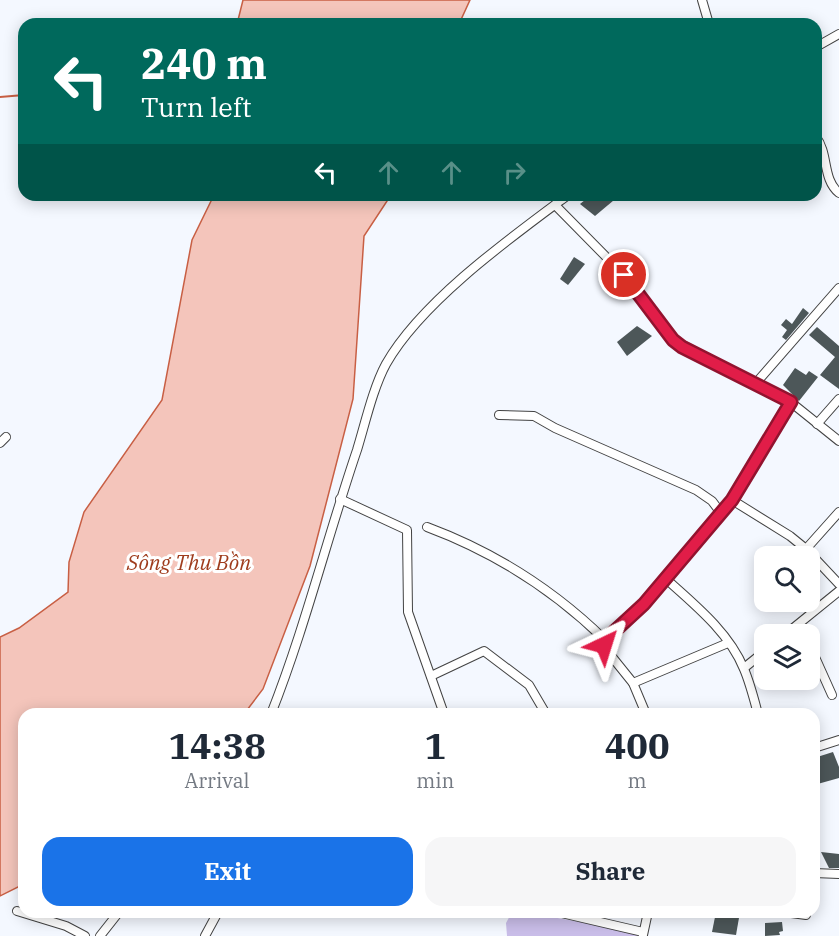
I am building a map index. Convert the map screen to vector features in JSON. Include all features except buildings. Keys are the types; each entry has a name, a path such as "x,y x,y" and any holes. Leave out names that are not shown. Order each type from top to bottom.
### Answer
{"street":[{"path":"702,0 707,18"},
{"path":"822,43 839,34"},
{"path":"822,149 828,179 839,193"},
{"path":"273,708 286,676 340,499 385,365 406,337 485,259 559,201"},
{"path":"555,204 624,275 673,340 791,402 839,441"},
{"path":"756,383 837,294"},
{"path":"817,424 839,399"},
{"path":"643,708 633,683 604,647 605,640 644,604 732,500 791,402"},
{"path":"499,415 534,416 555,428 696,490 712,501 721,513"},
{"path":"0,443 6,436"},
{"path":"340,499 407,530 408,612 442,708"},
{"path":"732,500 801,546"},
{"path":"809,546 839,512"},
{"path":"427,527 477,548 531,579 587,622 605,640"},
{"path":"820,564 839,584"},
{"path":"665,578 699,607 728,643 744,668 756,708"},
{"path":"799,624 839,591"},
{"path":"633,683 728,643"},
{"path":"431,676 484,651 529,685 542,708"},
{"path":"744,668 754,660"},
{"path":"820,668 832,695"},
{"path":"820,746 839,740"},
{"path":"820,873 839,874"},
{"path":"40,918 66,926 85,936"},
{"path":"100,936 114,918"},
{"path":"205,936 215,918"},
{"path":"580,918 643,934 647,918"}],"shaded area":[{"path":"509,918 558,918 634,931 638,936 507,936 506,923"}],"water":[{"path":"243,0 470,0 462,18 238,18"},
{"name":"Sông Thu Bồn","path":"211,201 387,201 364,236 353,399 310,566 263,689 249,708 18,708 18,887 0,896 0,637 19,628 68,592 69,562 84,512 162,400 192,240"}],"waterway":[{"path":"0,97 18,96"}],"route":[{"path":"604,645 605,640 644,604 732,500 791,402 682,347 673,340 624,275"}]}
